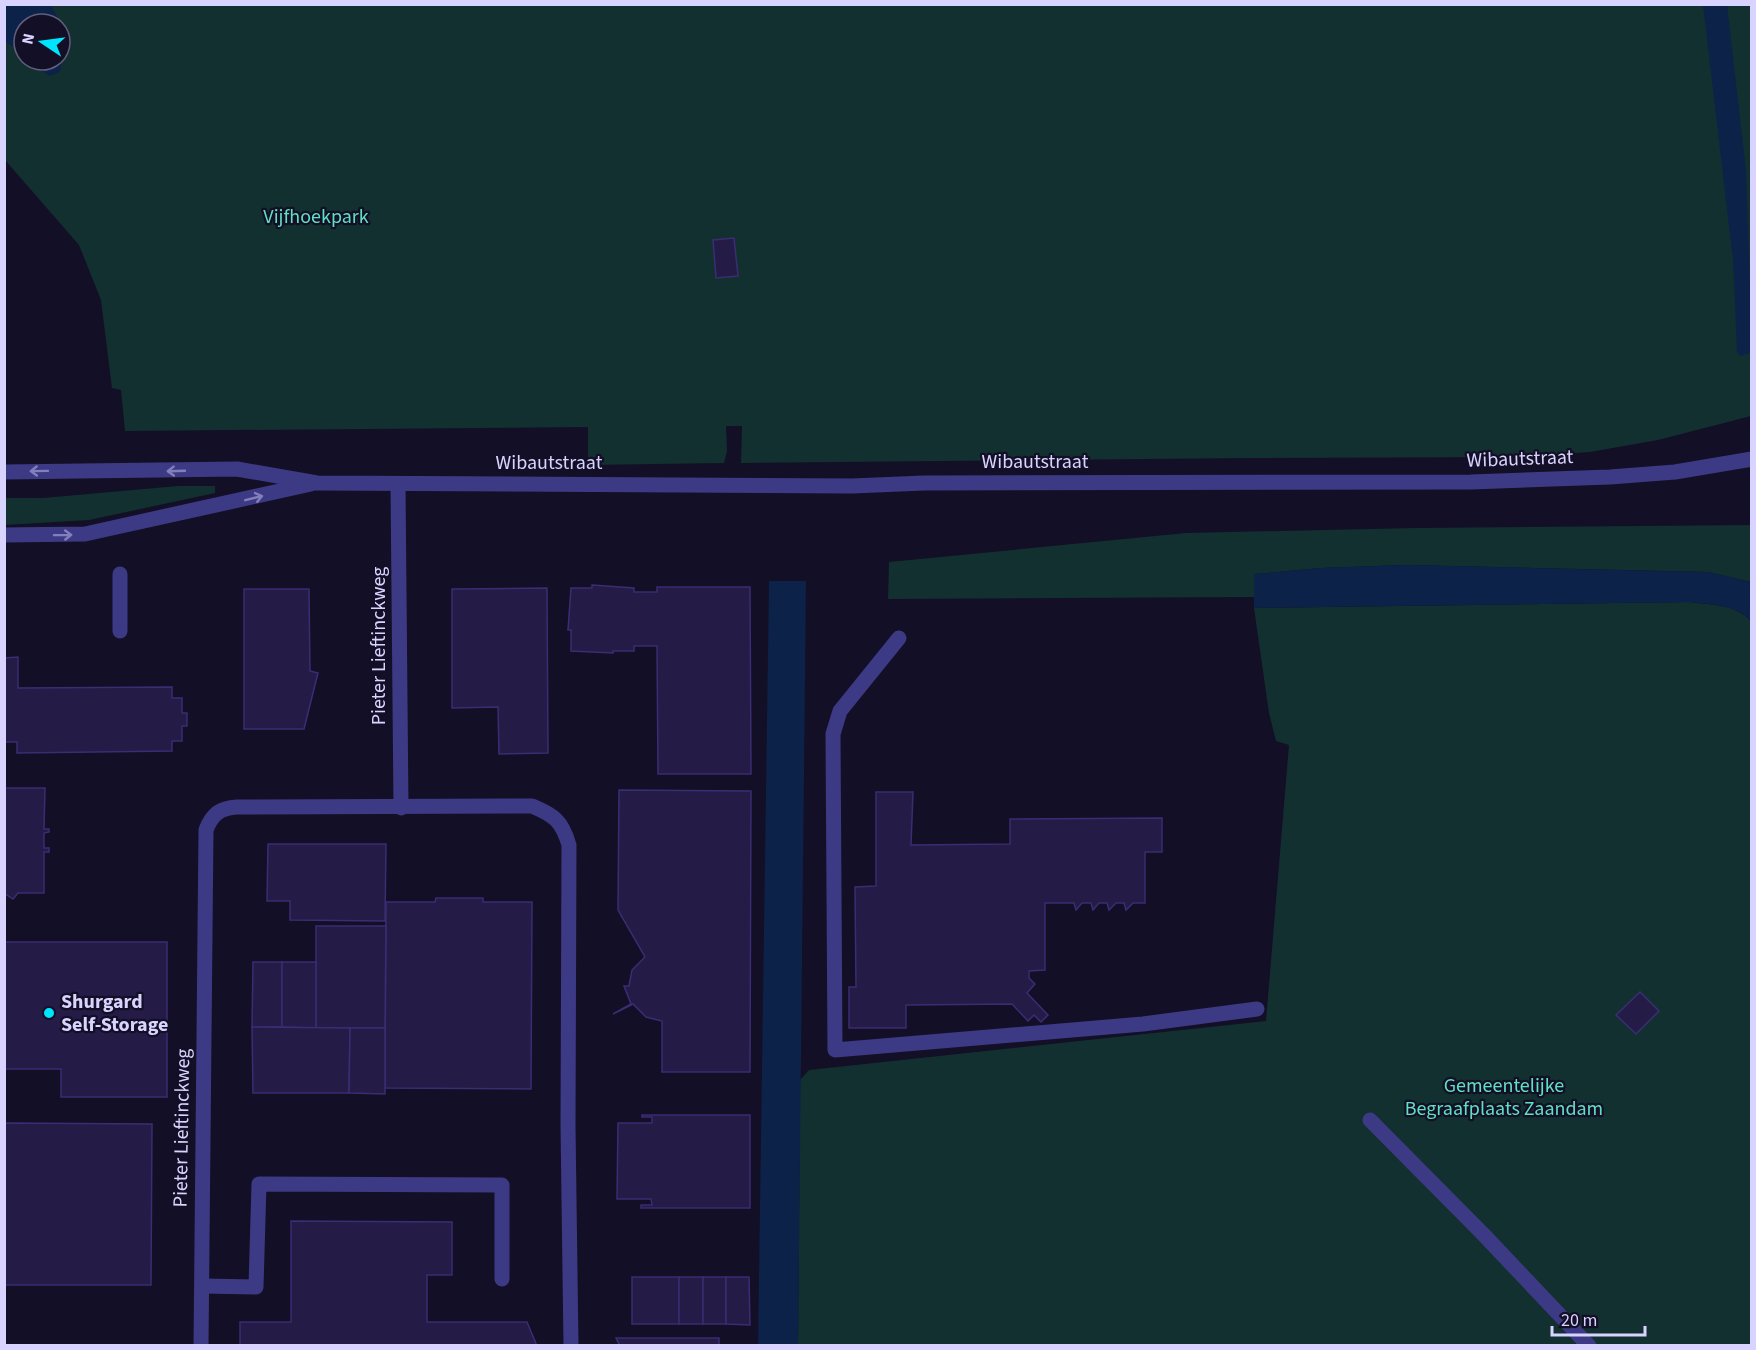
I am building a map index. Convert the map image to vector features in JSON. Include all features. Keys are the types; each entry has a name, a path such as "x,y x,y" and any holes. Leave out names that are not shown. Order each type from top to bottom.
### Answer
{"street":[{"name":"Wibautstraat","path":"4,472 237,469 317,483 398,484 852,486 924,483 1471,482 1610,477 1675,472 1752,459"},
{"name":"Wibautstraat","path":"4,535 85,534 317,483"},
{"name":"Pieter Lieftinckweg","path":"398,484 401,808"},
{"path":"120,574 120,631"},
{"path":"899,638 840,711 833,734 835,1050 1143,1024 1257,1009"},
{"name":"Pieter Lieftinckweg","path":"201,1346 206,830 211,816 224,808 237,807 532,806 550,813 564,828 569,845 568,1125 571,1346"},
{"path":"1370,1120 1484,1235 1589,1346"},
{"path":"202,1286 256,1287 259,1184 502,1185 502,1279"}],"green space":[{"name":"Vijfhoekpark","path":"5,5 1751,5 1751,416 1658,440 1590,452 1518,457 741,463 742,426 726,426 727,451 724,463 588,465 588,427 125,431 121,390 112,388 101,300 79,245 5,160"},
{"path":"178,486 215,486 215,493 89,520 5,525 5,498 43,498"},
{"path":"1751,525 1751,582 1708,572 1406,565 1321,568 1255,574 1254,597 888,599 889,562 1186,533"},
{"name":"Gemeentelijke Begraafplaats Zaandam","path":"1689,602 1731,608 1751,621 1751,1345 798,1346 800,1080 809,1070 1266,1021 1289,745 1276,741 1269,713 1254,608"}],"water":[{"path":"4,5 51,5 54,12 12,12 12,46 5,42"},
{"path":"1703,5 1727,5 1746,170 1752,344 1750,353 1740,356 1737,352 1733,260"},
{"path":"44,72 60,72 50,76"},
{"path":"1406,565 1708,572 1751,582 1751,621 1731,608 1689,602 1254,608 1254,574 1321,568"},
{"path":"769,581 806,581 798,1346 758,1345"}],"building":[{"path":"734,238 738,276 716,278 713,240"},
{"path":"592,585 634,588 634,592 657,592 657,587 750,587 751,774 658,774 657,646 634,646 634,651 613,651 613,653 571,651 571,630 568,630 571,588 592,588"},
{"path":"547,588 548,753 499,754 498,707 452,708 452,589"},
{"path":"244,589 309,589 310,671 318,673 304,729 244,729"},
{"path":"18,657 18,688 172,687 172,698 182,698 182,713 187,713 187,726 182,726 182,741 172,741 172,751 17,753 17,742 4,742 4,658"},
{"path":"4,788 45,788 44,829 49,829 49,832 44,833 44,848 49,848 49,852 44,852 44,893 18,893 13,899 4,893"},
{"path":"619,790 751,791 750,1072 662,1072 662,1021 646,1017 633,1004 613,1014 631,1004 624,986 629,986 632,970 645,957 618,910"},
{"path":"876,792 913,792 911,845 1010,844 1010,819 1162,818 1162,852 1145,852 1145,903 1133,903 1126,910 1124,903 1116,903 1109,910 1107,903 1099,903 1093,910 1091,903 1082,903 1076,910 1074,903 1045,903 1045,970 1029,971 1029,978 1035,984 1027,993 1048,1015 1041,1022 1034,1015 1028,1021 1012,1004 906,1005 906,1028 849,1028 849,987 856,987 855,887 876,886"},
{"path":"268,844 386,844 385,921 290,920 290,901 267,901"},
{"path":"436,898 483,898 483,902 532,902 531,1089 385,1088 386,902 435,902"},
{"path":"316,926 386,926 385,1028 316,1028"},
{"path":"4,942 167,942 167,1097 61,1097 61,1069 4,1069"},
{"path":"253,962 282,962 282,1027 252,1027"},
{"path":"282,962 316,962 316,1028 282,1027"},
{"path":"1640,992 1659,1011 1636,1034 1616,1015"},
{"path":"252,1027 350,1028 349,1093 253,1093"},
{"path":"350,1028 385,1028 385,1094 349,1093"},
{"path":"642,1115 750,1115 750,1208 641,1208 641,1205 652,1205 651,1199 617,1199 618,1123 652,1123 652,1117 642,1117"},
{"path":"4,1123 152,1124 151,1285 4,1285"},
{"path":"291,1221 452,1222 452,1275 427,1275 427,1322 527,1322 537,1346 240,1346 240,1322 291,1322"},
{"path":"632,1277 679,1277 679,1324 632,1324"},
{"path":"679,1277 703,1277 703,1324 679,1324"},
{"path":"703,1277 726,1277 726,1324 703,1324"},
{"path":"726,1277 749,1277 750,1325 726,1324"},
{"path":"616,1338 719,1338 719,1346 620,1346"}],"place":[{"name":"Shurgard Self-Storage","path":"49,1013"}]}
